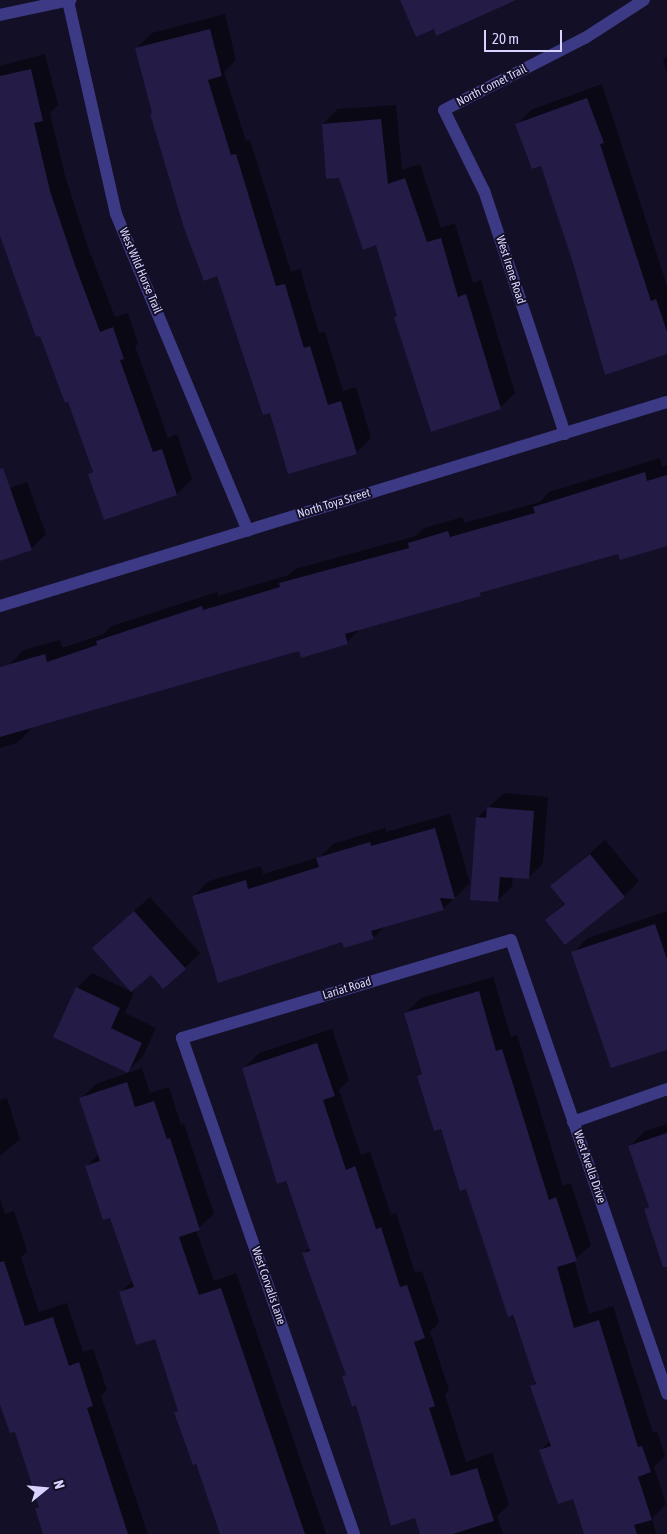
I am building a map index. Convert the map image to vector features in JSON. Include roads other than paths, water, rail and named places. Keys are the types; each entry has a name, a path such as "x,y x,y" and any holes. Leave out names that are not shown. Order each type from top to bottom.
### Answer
{"street":[{"path":"0,15 69,0"},
{"name":"West Wild Horse Trail","path":"69,0 116,214 248,531"},
{"name":"North Comet Trail","path":"444,110 585,38 644,0"},
{"name":"West Irene Road","path":"444,110 484,191 565,434"},
{"name":"North Toya Street","path":"0,606 667,402"},
{"name":"Lariat Road","path":"182,1038 511,940"},
{"name":"West Avella Drive","path":"511,940 667,1394"},
{"name":"West Corvalis Lane","path":"182,1038 354,1534"},
{"path":"573,1122 667,1089"}]}
